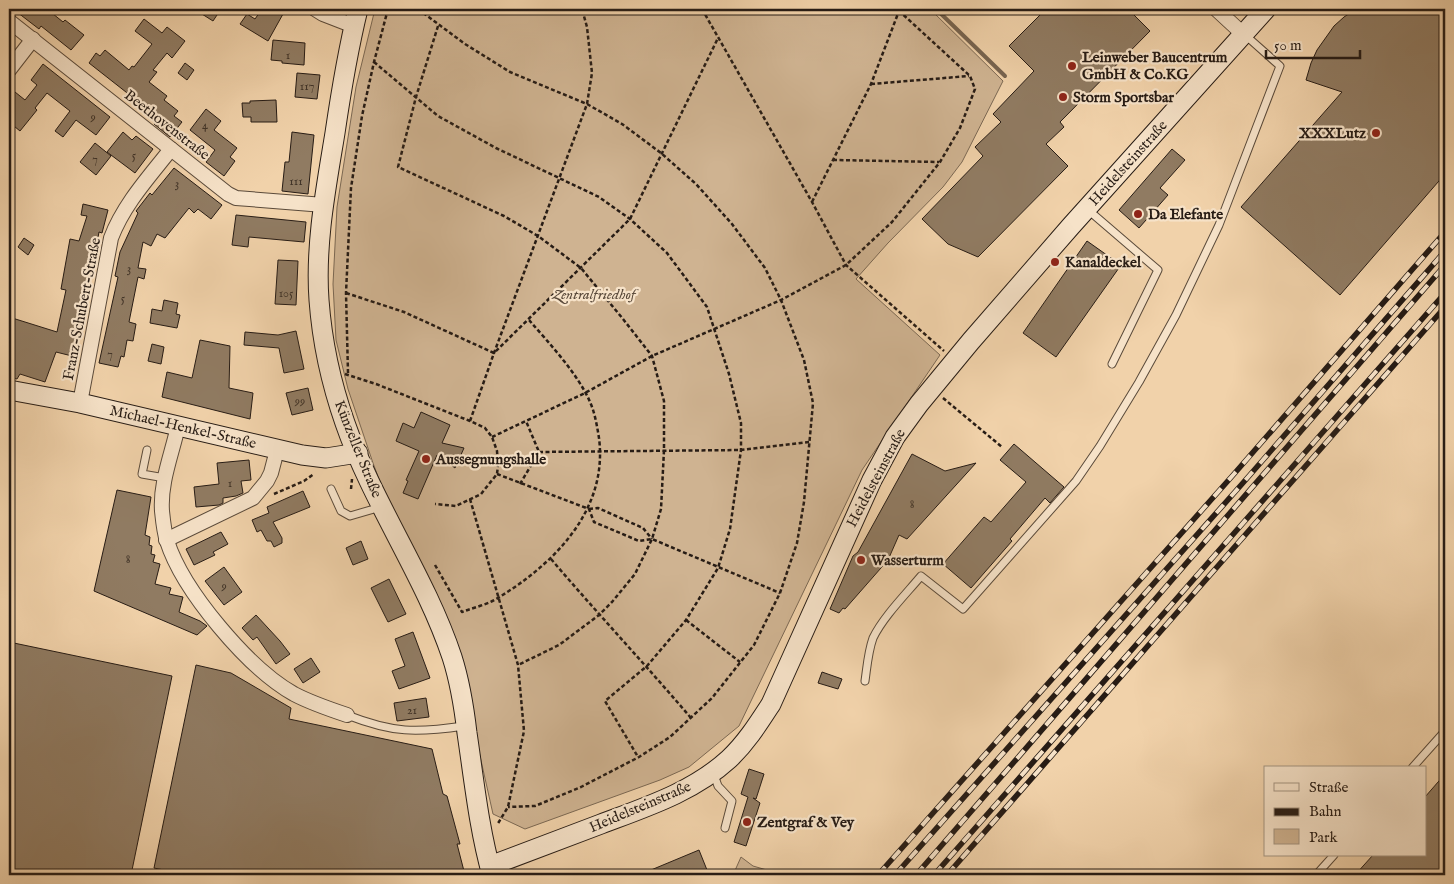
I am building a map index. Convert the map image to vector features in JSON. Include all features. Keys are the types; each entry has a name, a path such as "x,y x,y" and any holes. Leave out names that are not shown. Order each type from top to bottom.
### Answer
{"main road":[{"name":"Heidelsteinstraße","path":"491,871 683,792 713,772 744,742 770,704 793,658 872,480 895,438 919,404 1087,208 1266,9"},
{"name":"Künzeller Straße","path":"356,17 324,205 319,254 319,298 322,331 332,379 345,423 381,506 445,638 458,678 478,808 491,871"},
{"name":"Michael-Henkel-Straße","path":"9,390 80,403 302,455 326,458 358,453"}],"street":[{"path":"315,9 323,14 356,17"},
{"path":"1216,9 1243,34"},
{"name":"Beethovenstraße","path":"9,21 228,194 236,198 324,205"},
{"path":"9,70 32,40"},
{"name":"Franz-Schubert-Straße","path":"80,403 111,238 118,220 127,206 171,149"},
{"path":"178,426 165,478 162,510 166,540 183,576 209,614 233,642 273,679 305,700 347,715"},
{"path":"166,540 253,498 267,481 277,450"}],"lane":[{"path":"865,681 869,652 874,637 883,622 921,576 963,608 1076,481 1100,446 1138,382 1176,315 1219,225 1280,66 1243,34"},
{"path":"1087,208 1158,270 1112,364"},
{"path":"147,450 142,474 165,478"},
{"path":"331,488 341,511 350,516 381,506"},
{"path":"347,715 381,727 400,730 418,731 466,725"},
{"path":"1414,766 1445,731"},
{"path":"713,772 718,786 732,801 725,828"},
{"path":"1316,875 1333,856"}],"path":[{"path":"348,375 346,293 351,188 362,116 388,9"},
{"path":"418,9 438,26 510,72 587,104 622,124 661,153 696,184 732,224 765,268 804,360 813,403 804,502 797,543 780,593 754,645 712,698 670,737 638,757 581,787 535,806 508,807"},
{"path":"470,421 587,104 592,74 587,27 582,9"},
{"path":"711,9 703,10 846,265 947,353"},
{"path":"492,437 585,392 652,356 780,300 846,265 892,222 940,162 960,128 974,89 970,76 898,10 871,84 812,202"},
{"path":"438,26 416,97 398,167 504,216 538,236 581,268 652,356 664,402 664,450 660,509 652,539 635,574 599,615 560,645 518,665"},
{"path":"494,352 630,219 718,38"},
{"path":"374,62 438,116 496,148 599,198 630,219 668,253 706,307 729,374 741,423 741,450 730,529 718,568 686,620 647,666 605,701 638,757"},
{"path":"871,84 970,76"},
{"path":"833,160 940,162"},
{"path":"346,293 404,312 494,352"},
{"path":"435,565 462,612 500,598 551,559 589,509 597,484 601,452 597,424 591,402 558,352 529,319"},
{"path":"341,373 376,384 470,421 485,428 492,437 497,451 497,474 481,494 456,506 435,504"},
{"path":"940,395 1002,447"},
{"path":"526,421 539,452"},
{"path":"539,452 741,450 810,442"},
{"path":"520,484 539,452"},
{"path":"274,494 304,481 314,474"},
{"path":"497,474 589,509 598,508 643,528 652,539 780,593"},
{"path":"470,499 518,665 524,731 508,807 496,826"},
{"path":"589,509 594,522 639,540 652,539"},
{"path":"551,559 691,718"},
{"path":"686,620 740,662"}],"green space":[{"name":"Zentralfriedhof","path":"375,9 930,9 1003,81 962,162 943,187 856,279 940,355 862,470 739,726 689,767 660,780 525,829 493,814 478,747 373,463 348,389 336,340 333,284 337,207 356,87"},
{"path":"741,857 753,866 784,875 733,875"}],"building":[{"path":"13,9 47,9 84,35 71,50 41,26 39,29"},
{"path":"194,9 221,9 213,21"},
{"path":"262,9 275,9 283,14 268,41 240,24 247,14 255,19"},
{"path":"1046,9 1128,9 1150,31 1060,122 1064,127 1046,144 1068,166 978,257 948,244 922,219 983,156 975,147 1001,122 993,114 1034,71 1009,46"},
{"name":"XXXLutz","path":"1356,9 1445,9 1445,174 1340,295 1241,207 1342,92 1306,80 1317,50 1334,26"},
{"path":"144,19 162,33 167,27 185,41 172,58 167,53 153,70 157,72 149,82 167,96 164,100 178,111 174,116 182,122 170,137 154,124 159,118 89,63 96,53 100,56 105,50 129,70 132,66 134,67 152,44 135,31"},
{"path":"273,40 305,43 304,65 271,60"},
{"path":"185,63 194,70 187,80 178,73"},
{"path":"43,64 110,117 96,135 76,120 63,137 55,131 70,111 47,93 35,108 37,110 20,131 9,122 9,100 15,92 25,100 37,85 31,80"},
{"path":"297,73 320,75 317,99 295,97"},
{"path":"276,100 277,122 251,122 251,117 243,117 242,103"},
{"path":"206,109 221,121 214,130 237,148 230,157 235,161 224,176 206,162 215,150 190,130"},
{"path":"123,132 132,140 136,136 153,149 135,173 107,152"},
{"path":"292,132 314,135 308,194 282,191 285,162 289,162"},
{"path":"95,143 111,156 96,175 80,162"},
{"path":"1172,149 1185,160 1160,188 1168,195 1139,228 1119,210"},
{"path":"174,168 222,205 211,219 198,209 194,213 189,208 165,238 157,234 151,246 143,242 138,268 146,269 144,279 138,277 129,322 136,324 133,341 127,340 124,357 121,356 118,367 99,363 118,277 115,276 120,252 138,213 136,211"},
{"path":"83,204 108,210 102,233 99,232 91,277 89,277 72,356 56,352 45,382 20,374 17,379 9,377 9,317 57,332 66,290 61,289 70,239 79,241 87,216 81,215"},
{"path":"236,215 306,222 304,242 249,237 248,247 232,245"},
{"path":"24,238 34,245 28,255 18,247"},
{"path":"1087,241 1121,265 1056,357 1023,333"},
{"path":"278,260 298,261 296,305 275,304"},
{"path":"164,300 178,303 176,314 180,315 177,328 150,323 152,309 162,311"},
{"path":"296,331 304,369 284,373 279,348 244,345 245,332 278,335"},
{"path":"200,340 230,346 229,388 253,393 250,419 162,397 167,372 192,378"},
{"path":"152,344 164,347 161,364 148,361"},
{"path":"308,388 313,410 292,415 286,393"},
{"name":"Aussegnungshalle","path":"421,412 450,425 442,443 464,448 455,468 437,455 418,499 403,493 408,481 406,480 419,451 396,441 403,423 414,428"},
{"path":"1014,444 1064,487 1050,503 1045,498 1010,539 1012,541 971,588 943,564 984,517 991,522 1026,482 1000,460"},
{"path":"912,454 945,471 976,463 907,539 899,535 888,560 845,609 843,608 839,613 830,609 853,556 858,552"},
{"path":"249,460 251,480 241,481 243,493 223,498 223,503 219,505 196,507 194,487 219,484 217,463"},
{"path":"117,490 151,497 145,535 150,537 151,554 155,555 153,562 160,564 155,584 171,588 169,594 183,597 179,612 207,626 197,635 94,591"},
{"path":"303,491 310,507 273,522 282,538 282,543 274,547 271,541 267,541 261,530 257,532 252,520 269,513 267,507"},
{"path":"221,532 228,544 213,552 215,555 194,565 186,549"},
{"path":"361,541 368,559 353,565 346,548"},
{"path":"224,567 242,592 224,605 205,581"},
{"path":"389,579 406,614 388,622 371,588"},
{"path":"256,615 290,654 276,664 257,637 253,640 242,628"},
{"path":"413,632 430,678 399,689 392,671 405,666 395,639"},
{"path":"9,642 172,676 131,875 9,875"},
{"path":"311,658 320,672 303,683 294,669"},
{"path":"196,665 231,673 291,708 289,719 432,749 443,794 447,796 460,844 457,844 465,875 189,875 154,868"},
{"path":"822,672 842,679 838,689 818,683"},
{"path":"426,698 429,717 397,721 394,703"},
{"name":"Zentgraf & Vey","path":"749,769 764,774 756,799 753,798 760,803 746,846 734,842 748,797 741,794"},
{"path":"1445,774 1445,867 1438,875 1355,875 1372,856 1426,856 1426,796"},
{"path":"699,850 709,875 639,875"}],"waterway":[{"path":"936,9 1005,76"}],"railway":[{"path":"878,875 1234,474 1445,232"},
{"path":"895,875 1242,484 1445,251"},
{"path":"916,875 1445,265"},
{"path":"934,875 1445,293"},
{"path":"947,875 1445,307"}],"place":[{"name":"Leinweber Baucentrum GmbH & Co.KG","path":"1072,66"},
{"name":"Storm Sportsbar","path":"1063,97"},
{"name":"XXXLutz","path":"1376,133"},
{"name":"Da Elefante","path":"1138,214"},
{"name":"Kanaldeckel","path":"1055,262"},
{"name":"Aussegnungshalle","path":"426,459"},
{"name":"Wasserturm","path":"861,560"},
{"name":"Zentgraf & Vey","path":"747,822"}]}
